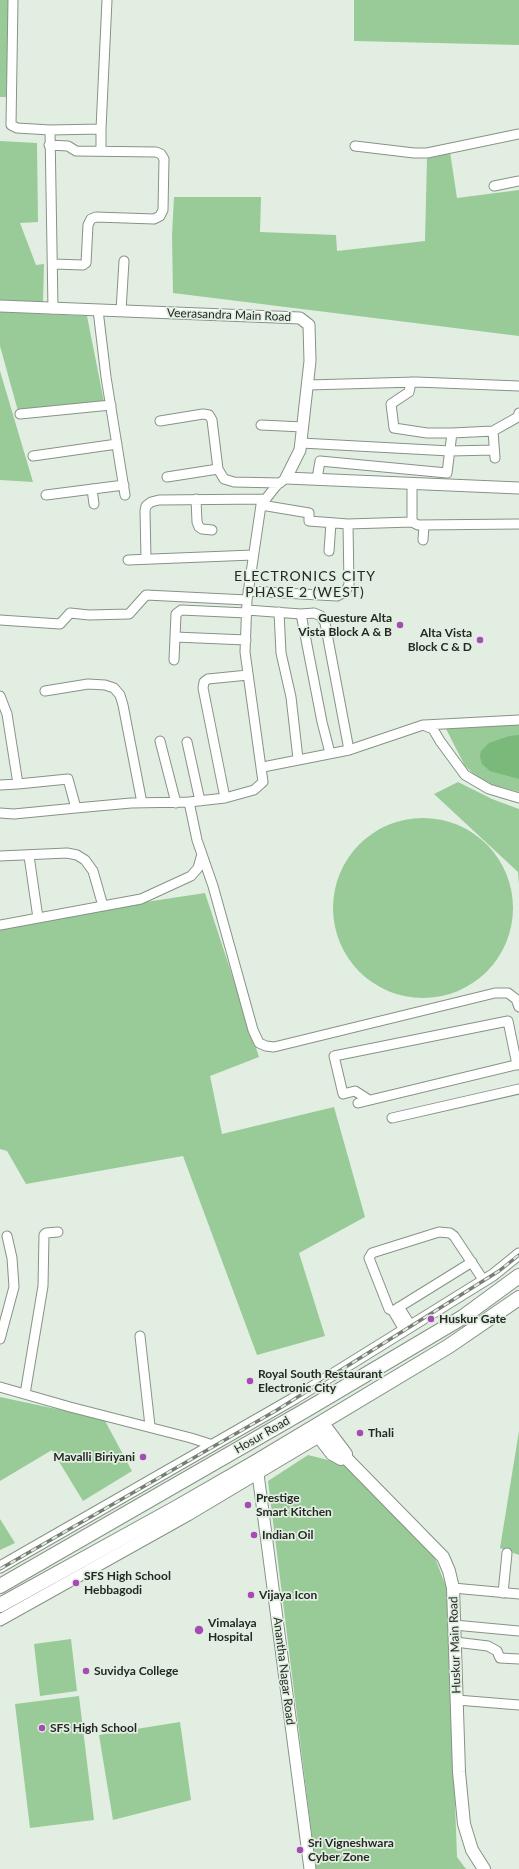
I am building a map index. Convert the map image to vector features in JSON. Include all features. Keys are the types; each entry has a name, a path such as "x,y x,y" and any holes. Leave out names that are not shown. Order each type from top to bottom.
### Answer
{"highway":[{"name":"Hosur Road","path":"0,1586 306,1410 456,1321 519,1276"},
{"name":"Hosur Road","path":"0,1606 172,1517 256,1468 320,1430 449,1346 519,1298"}],"main road":[{"name":"Huskur Main Road","path":"320,1430 332,1454 340,1459 345,1457 444,1557 450,1571 453,1588 459,1772 464,1824 472,1850 484,1869"}],"street":[{"path":"13,0 11,125 17,128 50,130 101,129"},
{"path":"101,151 106,0"},
{"path":"50,130 49,145 53,309"},
{"path":"355,146 414,153 427,153 519,134"},
{"path":"49,145 68,146 76,151 156,152 161,154 164,159 163,210 160,216 154,219 91,218 88,225 86,263 53,264"},
{"path":"494,186 519,181"},
{"path":"121,311 124,261"},
{"name":"Veerasandra Main Road","path":"0,306 300,318 309,325 310,361 301,443 297,457 283,480 264,502"},
{"path":"98,310 125,495"},
{"path":"308,385 411,382 519,386"},
{"path":"411,382 409,392 391,404 394,428 427,433 493,431 519,416"},
{"path":"20,414 111,404"},
{"path":"160,421 203,414 209,415 212,420 218,468 224,479 229,482 317,479 519,488"},
{"path":"261,425 303,427"},
{"path":"301,443 450,450 495,454 493,431"},
{"path":"317,479 320,461 447,473 452,433"},
{"path":"33,456 117,444"},
{"path":"167,477 218,468"},
{"path":"412,484 412,522"},
{"path":"46,495 124,485"},
{"path":"92,489 94,504"},
{"path":"196,499 197,522 199,527 202,529 212,530"},
{"path":"146,559 146,506 151,502 159,500 196,499 264,502 309,513 309,521 331,523 348,524 412,522 418,525 519,524"},
{"path":"0,813 14,814 142,803 200,801 225,798 254,790 264,782 263,767 253,717 246,640 247,595 253,555 264,502"},
{"path":"329,550 331,523"},
{"path":"0,620 60,624 70,613 89,615 129,614 146,595 337,596 345,592 348,585 348,524"},
{"path":"423,540 424,525"},
{"path":"128,560 253,555"},
{"path":"174,660 176,614 181,610 318,614 324,623 349,750"},
{"path":"279,612 281,653 292,697 298,759"},
{"path":"301,614 322,722 330,753"},
{"path":"175,637 246,640"},
{"path":"225,798 203,688 204,682 208,678 248,675"},
{"path":"45,691 88,684 105,685 114,688 120,694 142,803"},
{"path":"0,696 7,714 18,784"},
{"path":"263,767 349,750 409,728 423,725 519,720"},
{"path":"423,725 433,729 440,742 465,775 489,789 519,798"},
{"path":"160,741 176,803"},
{"path":"187,742 200,801"},
{"path":"0,785 68,779 76,808"},
{"path":"189,802 202,854 213,886 253,1030 259,1043 274,1047 495,993 508,993 516,999 519,1007"},
{"path":"0,856 29,856 67,853 77,855 85,860 94,871 103,906"},
{"path":"0,925 141,899 191,876 198,868 202,854"},
{"path":"29,856 38,918"},
{"path":"358,1103 518,1064 508,1020 334,1056 343,1094 355,1091 369,1100"},
{"path":"392,1118 519,1089"},
{"path":"25,1394 43,1286 44,1235 46,1233 58,1232"},
{"path":"472,1262 396,1309 389,1310 369,1258 372,1253 444,1232 454,1236 472,1262 484,1281"},
{"path":"0,1339 14,1287 12,1258 7,1236"},
{"path":"0,1567 295,1398 484,1281 519,1254"},
{"path":"396,1309 408,1328"},
{"path":"140,1336 150,1426"},
{"path":"0,1387 70,1407 150,1426 213,1446"},
{"name":"Anantha Nagar Road","path":"256,1468 310,1869"},
{"path":"0,1620 172,1517"},
{"path":"503,1592 507,1553"},
{"path":"453,1588 519,1594"},
{"path":"454,1625 519,1631"},
{"path":"455,1642 488,1646 497,1651 500,1658 519,1659"},
{"path":"457,1700 519,1704"}],"shaded area":[{"path":"0,0 11,0 6,97 0,97"},
{"path":"354,0 519,0 519,45 354,41"},
{"path":"0,141 37,143 38,222 20,223 36,265 44,264 43,302 0,300"},
{"path":"450,152 457,198 519,190 519,336 173,293 172,235 174,197 261,197 260,232 336,235 337,251 425,241 427,158"},
{"path":"0,312 87,316 104,402 18,411 0,346"},
{"path":"0,371 33,482 0,480"},
{"path":"519,723 519,792 493,785 477,777 465,766 445,727"},
{"path":"519,735 519,779 490,771 482,764 480,757 481,751 489,743 509,736"},
{"path":"458,782 492,799 519,809 519,884 518,872 434,794"},
{"path":"423,818 440,820 457,825 480,839 492,851 502,866 509,882 513,908 511,925 506,942 492,965 480,977 465,987 449,994 423,998 406,996 389,991 366,977 354,965 344,950 337,934 333,908 335,891 340,874 354,851 366,839 381,829 397,822"},
{"path":"205,893 259,1057 210,1076 222,1134 334,1107 365,1217 299,1253 325,1336 257,1355 183,1156 26,1184 7,1151 0,1149 0,924"},
{"path":"0,1397 104,1419 132,1471 83,1501 52,1450 0,1481"},
{"path":"519,1431 519,1555 500,1548"},
{"path":"308,1455 344,1464 435,1558 447,1589 457,1857 466,1869 316,1869 268,1481"},
{"path":"0,1519 15,1543 0,1550"},
{"path":"71,1639 77,1691 40,1696 34,1644"},
{"path":"79,1696 94,1820 30,1828 15,1704"},
{"path":"180,1722 191,1800 113,1820 99,1735"}],"railway":[{"path":"0,1569 277,1410 499,1271 519,1255"}],"place":[{"name":"Guesture Alta Vista Block A & B","path":"400,625"},
{"name":"Alta Vista Block C & D","path":"480,640"},
{"name":"Huskur Gate","path":"431,1319"},
{"name":"Royal South Restaurant Electronic City","path":"250,1381"},
{"name":"Thali","path":"360,1433"},
{"name":"Mavalli Biriyani","path":"143,1457"},
{"name":"Prestige Smart Kitchen","path":"248,1505"},
{"name":"Indian Oil","path":"254,1535"},
{"name":"SFS High School Hebbagodi","path":"76,1583"},
{"name":"Vijaya Icon","path":"251,1595"},
{"name":"Vimalaya Hospital","path":"199,1630"},
{"name":"Suvidya College","path":"86,1671"},
{"name":"SFS High School","path":"42,1728"},
{"name":"Sri Vigneshwara Cyber Zone","path":"300,1850"}],"district":[{"name":"ELECTRONICS CITY PHASE 2 (WEST)","path":"305,584"}]}
